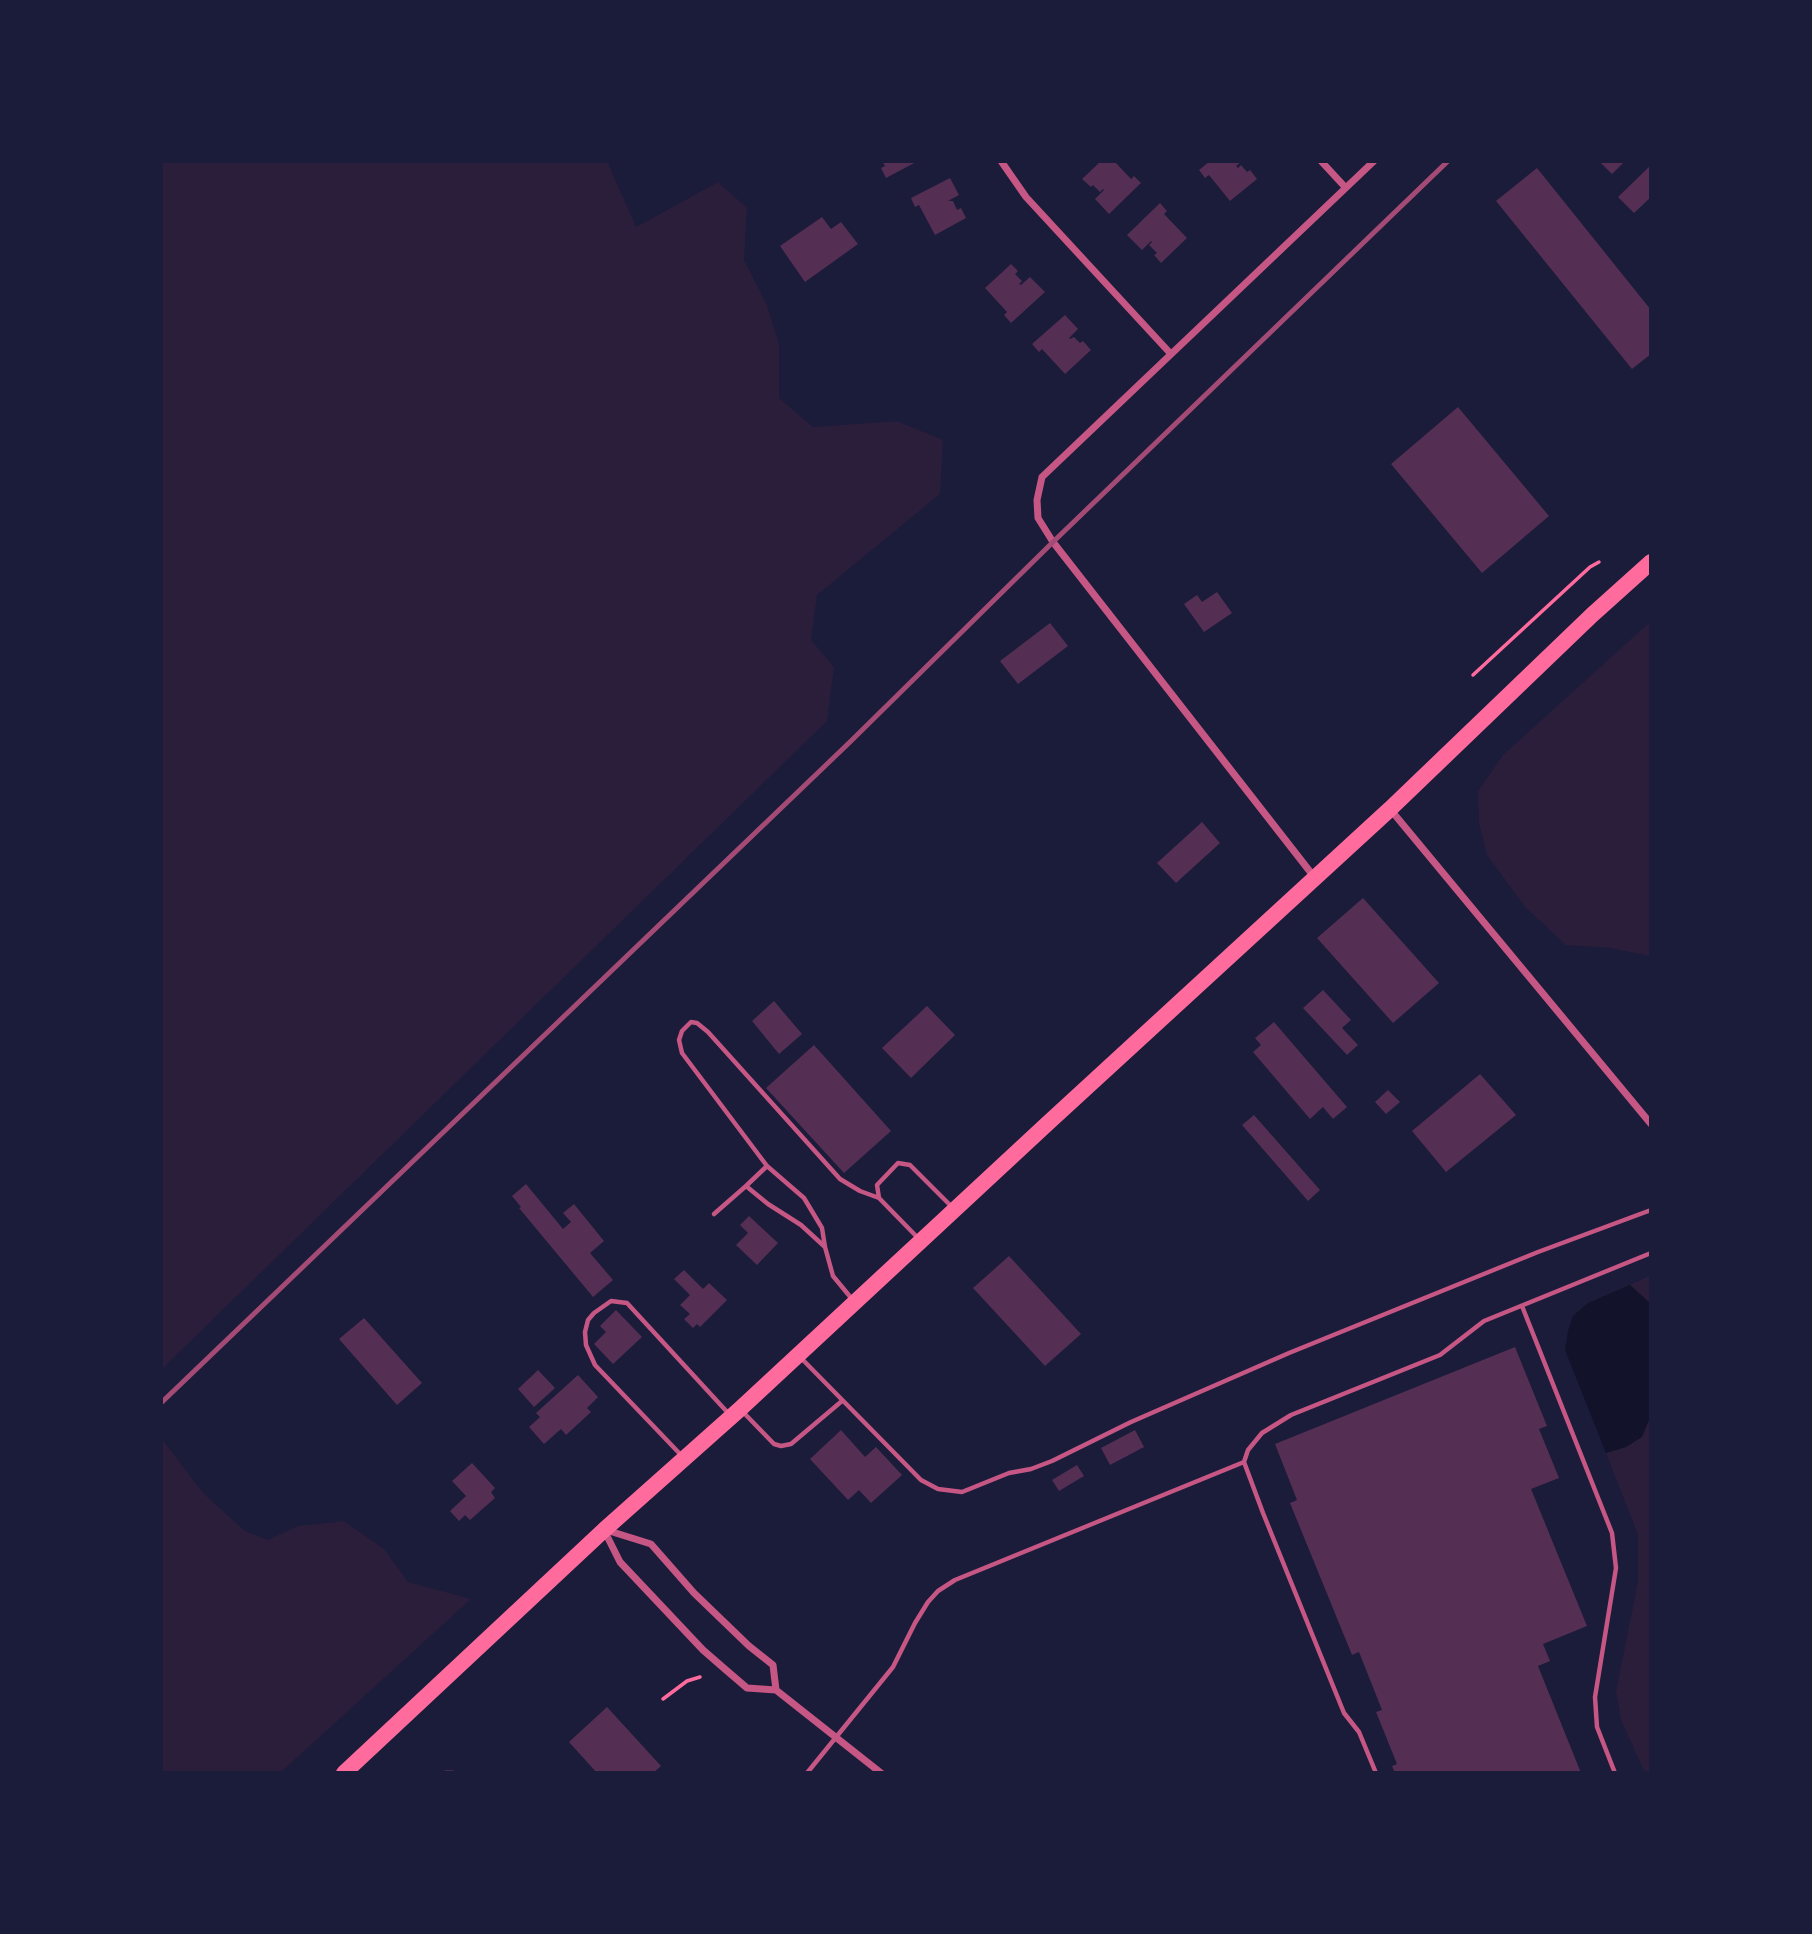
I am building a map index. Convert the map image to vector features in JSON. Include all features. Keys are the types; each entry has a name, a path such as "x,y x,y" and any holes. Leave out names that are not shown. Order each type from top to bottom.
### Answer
{"highway":[{"path":"344,1773 604,1530 736,1413 954,1209 1315,879 1651,562"}],"street":[{"path":"1001,161 1026,197 1170,354"},
{"path":"1321,161 1345,187"},
{"path":"1315,879 1053,542 1038,519 1037,500 1042,477 1374,161"},
{"path":"1390,809 1651,1124"},
{"path":"604,1530 651,1544 694,1593 749,1646 773,1665 776,1690"},
{"path":"604,1530 620,1562 703,1650 747,1688 776,1690 881,1773"}],"lane":[{"path":"855,1302 833,1276 822,1228 804,1198 767,1166 682,1053 679,1040 682,1031 691,1022 697,1023 708,1032 840,1179 878,1198 921,1241"},
{"path":"878,1198 877,1185 898,1163 909,1165 954,1209"},
{"path":"713,1214 767,1166"},
{"path":"746,1185 768,1204 801,1225 825,1247"},
{"path":"798,1355 921,1480 938,1489 962,1492 1009,1473 1052,1461 1131,1422 1289,1353 1538,1252 1651,1210"},
{"path":"1376,1773 1359,1732 1344,1713 1244,1462 1248,1450 1262,1433 1291,1415 1440,1354 1484,1321 1651,1252"},
{"path":"684,1459 595,1365 586,1345 588,1320 611,1301 627,1303 736,1413 774,1444 781,1447 791,1444 842,1401"},
{"path":"1522,1306 1612,1533 1616,1568 1595,1697 1597,1727 1615,1773"},
{"path":"807,1773 893,1667 928,1602 938,1591 955,1580 1244,1462"},
{"path":"445,1773 453,1773"}],"path":[{"path":"1473,675 1590,567 1599,562"},
{"path":"663,1699 687,1681 700,1677"}],"shaded area":[{"path":"161,161 607,161 636,227 718,182 747,208 744,260 767,305 779,344 779,398 813,427 897,421 943,440 940,494 817,595 811,640 834,667 827,721 161,1370"},
{"path":"1651,621 1651,956 1610,948 1566,945 1525,907 1487,855 1479,823 1478,791 1503,755"},
{"path":"1651,1275 1651,1304 1630,1285"},
{"path":"1630,1285 1651,1304 1649,1420 1642,1437 1626,1447 1606,1453 1565,1350 1573,1316 1588,1303"},
{"path":"1651,1401 1651,1773 1645,1773 1621,1720 1616,1691 1638,1582 1638,1535 1606,1453 1626,1447 1649,1420"},
{"path":"162,1439 203,1493 245,1531 268,1540 298,1526 344,1521 384,1549 408,1582 471,1599 280,1773 161,1773"}],"building":[{"path":"882,161 918,161 886,178 881,168 885,166"},
{"path":"1101,161 1114,161 1131,179 1134,176 1141,183 1109,214 1095,199 1104,190 1100,192 1082,179"},
{"path":"1210,161 1242,161 1236,166 1238,168 1241,165 1247,172 1250,170 1257,179 1230,201 1209,175 1205,178 1199,170"},
{"path":"1599,161 1625,161 1612,174"},
{"path":"1651,165 1651,197 1634,213 1618,197"},
{"path":"1537,168 1651,310 1651,354 1632,369 1496,201"},
{"path":"950,178 959,195 948,201 953,201 957,210 961,208 966,218 935,235 919,205 915,207 911,198"},
{"path":"1160,203 1167,211 1164,214 1187,238 1161,263 1154,255 1157,253 1149,245 1151,241 1142,250 1127,235"},
{"path":"822,217 831,229 841,222 858,244 805,282 780,246"},
{"path":"1011,264 1022,281 1019,284 1030,277 1045,292 1011,323 1004,315 1007,312 985,288"},
{"path":"1065,315 1078,329 1069,338 1074,337 1080,343 1083,341 1091,350 1065,374 1042,349 1039,352 1032,344"},
{"path":"1458,407 1549,516 1482,573 1391,464"},
{"path":"1217,592 1232,613 1204,632 1184,604 1197,595 1202,602"},
{"path":"1050,623 1068,646 1018,684 1000,661"},
{"path":"1202,822 1220,843 1176,883 1157,863"},
{"path":"1363,898 1439,983 1393,1023 1317,938"},
{"path":"1323,990 1351,1020 1342,1028 1358,1045 1347,1055 1303,1008"},
{"path":"774,1001 802,1034 779,1054 752,1021"},
{"path":"927,1006 955,1035 911,1078 882,1048"},
{"path":"1274,1022 1347,1107 1333,1119 1323,1107 1310,1119 1253,1052 1261,1045 1255,1038"},
{"path":"814,1045 891,1131 844,1173 766,1088"},
{"path":"1480,1074 1516,1115 1446,1172 1412,1131"},
{"path":"1388,1090 1400,1102 1386,1114 1375,1102"},
{"path":"1254,1115 1320,1190 1308,1201 1242,1125"},
{"path":"526,1184 563,1229 571,1222 563,1213 574,1204 604,1241 590,1253 613,1280 593,1297 519,1208 521,1207 512,1196"},
{"path":"749,1216 778,1243 757,1265 736,1245 748,1233 740,1225"},
{"path":"1009,1256 1081,1334 1045,1366 973,1288"},
{"path":"684,1270 703,1289 709,1283 727,1300 700,1327 697,1324 693,1328 684,1319 690,1314 680,1305 690,1295 674,1279"},
{"path":"616,1310 642,1337 613,1364 594,1344 606,1332 600,1326"},
{"path":"364,1318 422,1383 397,1405 339,1339"},
{"path":"1515,1347 1547,1426 1539,1429 1559,1478 1531,1489 1587,1626 1543,1644 1550,1661 1538,1666 1581,1773 1395,1773 1392,1766 1397,1764 1376,1712 1382,1710 1359,1652 1352,1655 1290,1503 1297,1500 1275,1444"},
{"path":"538,1370 555,1388 534,1407 518,1389"},
{"path":"578,1375 598,1397 587,1408 591,1412 566,1435 561,1429 544,1444 529,1427 540,1417 536,1413"},
{"path":"841,1430 865,1457 876,1447 902,1475 871,1503 859,1490 848,1500 810,1459"},
{"path":"1135,1430 1144,1447 1110,1465 1101,1448"},
{"path":"472,1463 495,1488 491,1492 495,1498 470,1520 465,1515 459,1521 450,1511 466,1496 452,1481"},
{"path":"1077,1465 1084,1476 1059,1491 1052,1480"},
{"path":"607,1707 661,1766 653,1773 597,1773 569,1742"}],"railway":[{"path":"161,1403 851,741 1448,161"}]}
